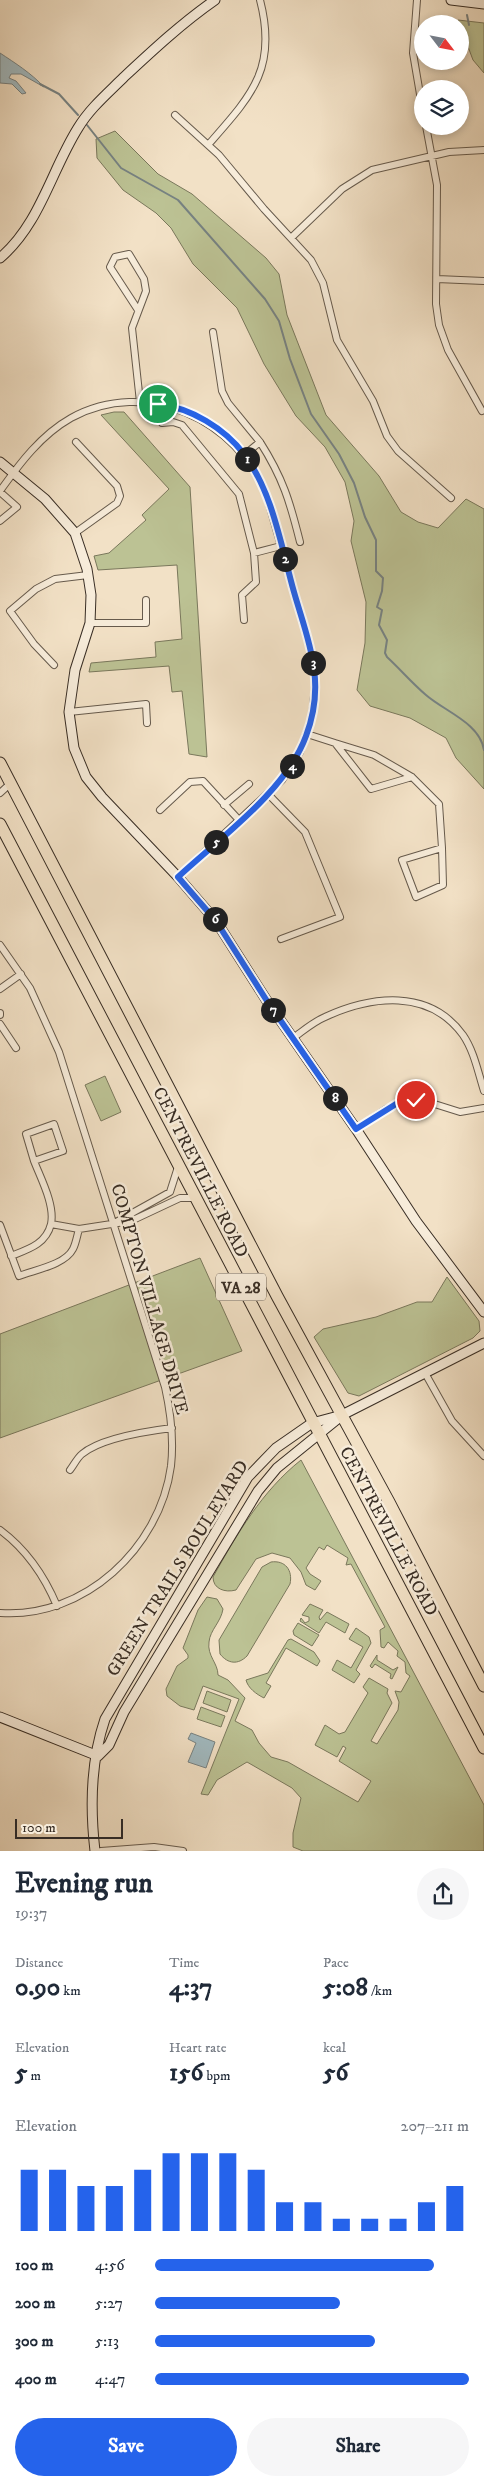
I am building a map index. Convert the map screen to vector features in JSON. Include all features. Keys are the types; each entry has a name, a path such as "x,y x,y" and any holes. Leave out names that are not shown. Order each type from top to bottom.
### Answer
{"highway":[{"name":"CENTREVILLE ROAD","path":"0,763 5,785 342,1415 484,1686"},
{"name":"CENTREVILLE ROAD","path":"0,824 194,1198 484,1748"}],"street":[{"path":"0,258 16,243 28,226 64,153 87,114 150,53 214,0"},
{"path":"208,145 253,92 262,70 266,40 260,0"},
{"path":"417,0 413,53 418,80"},
{"path":"451,0 484,4"},
{"path":"175,115 236,172 264,209 292,237 317,270 323,283 337,340 373,400 388,436 398,451 451,498"},
{"path":"428,135 438,193 437,312 442,337 482,412"},
{"path":"292,237 342,189 360,176 382,166 466,150 484,150"},
{"path":"138,310 110,267 115,257 129,254 144,279 146,291 132,328 140,402"},
{"path":"437,280 484,281"},
{"path":"213,332 222,391 228,403 260,442 278,470 289,498 300,542"},
{"path":"0,521 18,507 0,492 13,473 43,439 71,419 107,405 140,402 158,404 183,410 209,423 230,440 244,455 263,487 281,546 314,670 314,700 307,734 293,766 268,794 178,877"},
{"path":"162,423 173,422 182,425 239,494 254,553 256,582 242,594 244,620"},
{"path":"75,533 117,503 120,496 117,486 76,442"},
{"path":"244,455 260,442"},
{"path":"0,462 45,499 75,533 88,575 91,596 90,623 75,670 69,712 74,748 86,777 102,797 178,877 216,921 416,1221 484,1312"},
{"path":"254,553 281,546"},
{"path":"54,665 34,644 10,611 36,589 55,579 88,575"},
{"path":"90,623 146,623 146,600"},
{"path":"69,712 146,704 147,723"},
{"path":"307,734 374,755 412,777 438,804 442,848 443,885 416,897 402,860 442,848"},
{"path":"334,743 371,790 412,777"},
{"path":"160,810 190,782 203,781 240,820"},
{"path":"224,805 249,784"},
{"path":"0,793 5,785"},
{"path":"268,794 305,832 340,917 280,939"},
{"name":"COMPTON VILLAGE DRIVE","path":"0,945 21,974 45,1017 59,1052 164,1388 172,1428 173,1447 167,1484 157,1513 143,1539 124,1562 101,1582 72,1600 56,1606 23,1613 0,1613"},
{"path":"0,989 21,974"},
{"path":"293,1038 326,1016 366,1003 388,999 418,1002 431,1007 445,1016 463,1034 470,1047 484,1091"},
{"path":"0,1024 16,1048"},
{"path":"356,1129 386,1109 406,1101 425,1101 460,1112 484,1108"},
{"path":"11,1256 40,1243 47,1235 51,1224 52,1215 46,1194 34,1161 26,1134 54,1124 63,1152 34,1161"},
{"path":"113,1224 170,1192 178,1167"},
{"path":"51,1224 79,1230 113,1224 136,1219 180,1198 194,1198"},
{"path":"0,1225 19,1276 60,1261 73,1249 79,1230"},
{"path":"342,1415 484,1343"},
{"path":"425,1373 452,1422 484,1456"},
{"name":"GREEN TRAILS BOULEVARD","path":"95,1851 92,1797 100,1736 115,1701 248,1477 276,1448 312,1422 342,1415"},
{"name":"GREEN TRAILS BOULEVARD","path":"98,1756 109,1745 134,1696 258,1490 277,1468 319,1436 342,1415"},
{"path":"70,1470 81,1455 102,1444 126,1436 172,1428"},
{"path":"0,1530 36,1566 56,1606"},
{"path":"0,1717 98,1756"},
{"path":"101,1851 154,1847 183,1851"}],"green space":[{"path":"469,21 484,23 484,73 473,60 469,49"},
{"path":"115,131 158,174 192,194 266,258 279,274 287,315 326,415 379,476 401,512 418,522 438,528 466,499 484,509 484,789 456,758 446,738 410,718 370,706 357,690 365,643 366,602 351,541 354,521 345,482 325,447 296,416 264,364 237,308 193,264 171,228 156,213 123,190 97,158 96,139"},
{"path":"124,412 190,487 207,757 189,754 182,691 172,692 169,666 89,672 91,663 156,657 155,642 182,639 177,565 98,570 94,556 109,553 146,520 142,515 169,489 101,415"},
{"path":"105,1076 121,1112 101,1121 85,1085"},
{"path":"200,1258 242,1351 0,1438 0,1334"},
{"path":"447,1277 479,1321 480,1331 473,1338 359,1396 348,1393 314,1337 323,1329 376,1317 417,1302 432,1302"},
{"path":"301,1460 484,1805 484,1851 303,1851 293,1847 293,1833 301,1798 292,1788 247,1762 217,1780 208,1795 201,1794 239,1699 203,1686 194,1710 180,1706 167,1696 166,1689 177,1666 188,1658 183,1648 198,1610 207,1597 217,1599 223,1609 209,1642 218,1675 228,1680 245,1698 235,1721 252,1730 259,1743 271,1757 288,1762 358,1802 371,1781 339,1761 346,1748 343,1746 337,1757 315,1745 325,1725 339,1734 345,1732 368,1693 363,1687 369,1678 388,1689 387,1693 392,1703 371,1741 377,1744 398,1710 399,1702 395,1691 401,1692 410,1676 406,1673 405,1662 397,1656 398,1651 388,1642 384,1648 381,1647 380,1630 385,1627 351,1564 346,1565 348,1558 327,1545 324,1550 319,1547 306,1568 310,1574 321,1581 315,1590 306,1585 301,1572 290,1558 272,1553 256,1559 236,1590 228,1591 220,1589 215,1585 213,1577 251,1514 274,1485"},
{"path":"271,1562 284,1564 287,1567 291,1579 290,1584 247,1656 237,1662 226,1660 220,1654 219,1640 262,1567"},
{"path":"310,1604 323,1610 319,1617 320,1620 327,1612 349,1624 345,1633 326,1622 319,1633 300,1621 301,1618 305,1623 309,1621 309,1617 302,1615"},
{"path":"298,1623 319,1635 312,1646 294,1635 293,1631"},
{"path":"356,1628 369,1637 371,1643 356,1670 360,1674 354,1683 332,1670 337,1660 351,1668 363,1647 349,1639"},
{"path":"291,1639 314,1652 320,1661 317,1666 286,1648 266,1683 271,1686 264,1698 258,1695 246,1680 268,1673 288,1640"},
{"path":"377,1655 377,1660 393,1670 398,1667 392,1679 390,1678 391,1674 375,1664 372,1668 370,1666"},
{"path":"207,1691 231,1700 227,1712 203,1703"},
{"path":"201,1707 225,1716 221,1727 197,1719"}],"water":[{"path":"0,53 44,87 21,74 11,74 9,78 16,81 26,93 22,94 12,84 0,83"},
{"path":"191,1733 215,1742 206,1768 188,1762 196,1743 188,1739"}],"waterway":[{"path":"40,84 59,94 78,115"},
{"path":"87,125 121,168 178,200 265,299 279,321 290,359 311,414 339,454 354,483 365,517 376,540 376,571 383,578 382,591 377,607 382,610 379,625 387,640 385,653 426,695 469,725 476,732 484,750"}],"route":[{"path":"158,404 183,410 216,428 239,448 255,470 267,497 312,654 315,685 312,717 293,766 276,787 178,877 216,921 254,982 356,1129 399,1102 416,1100"}]}
